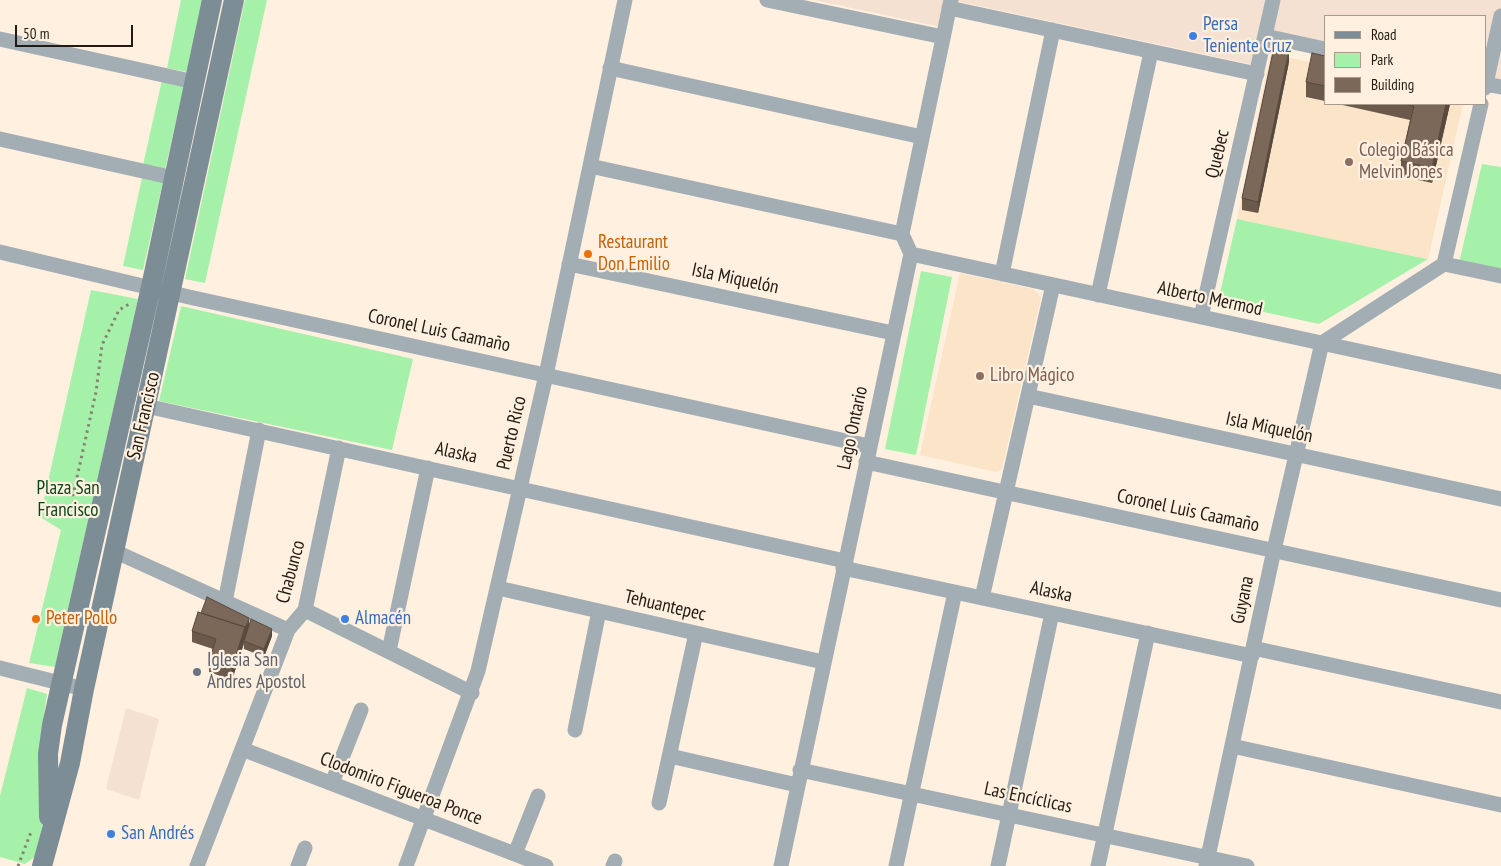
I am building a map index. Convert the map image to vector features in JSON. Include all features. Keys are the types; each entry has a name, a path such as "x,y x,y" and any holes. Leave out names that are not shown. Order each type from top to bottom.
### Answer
{"main road":[{"name":"San Francisco","path":"50,832 49,749 61,682 151,287 212,0"},
{"name":"San Francisco","path":"42,866 70,763 84,689 172,292 234,0"}],"street":[{"name":"Puerto Rico","path":"406,866 472,693 498,588 546,375 625,0"},
{"path":"767,0 943,37"},
{"name":"Quebec","path":"1201,317 1274,0"},
{"path":"911,254 902,234 950,4 1053,30 1256,74"},
{"path":"1486,81 1501,16"},
{"path":"1002,274 1053,30"},
{"path":"1265,36 1324,49"},
{"path":"0,39 195,82"},
{"path":"1098,295 1151,52"},
{"path":"610,68 922,137"},
{"path":"1486,85 1501,88"},
{"path":"1322,343 1444,264 1481,105"},
{"path":"0,139 174,178"},
{"path":"590,166 902,234"},
{"name":"Coronel Luis Caamaño","path":"0,254 869,446"},
{"name":"Alberto Mermod","path":"911,254 1501,382"},
{"name":"Lago Ontario","path":"781,866 911,254"},
{"name":"Isla Miquelón","path":"569,264 894,333"},
{"path":"1444,264 1501,276"},
{"path":"982,598 1053,285"},
{"name":"Guyana","path":"1207,862 1274,550 1322,343"},
{"name":"Isla Miquelón","path":"1028,396 1501,499"},
{"name":"Alaska","path":"146,406 520,488 982,598 1148,633 1501,702"},
{"path":"225,602 258,430"},
{"name":"Chabunco","path":"197,866 288,630 305,610 339,448"},
{"name":"Coronel Luis Caamaño","path":"866,462 1501,600"},
{"path":"389,651 428,468"},
{"path":"114,551 288,630"},
{"name":"Tehuantepec","path":"498,588 823,662"},
{"path":"896,866 955,592"},
{"path":"305,610 472,693"},
{"path":"575,730 599,611"},
{"path":"998,866 1052,613"},
{"path":"659,803 696,633"},
{"path":"1098,866 1148,633"},
{"path":"0,668 84,689"},
{"path":"332,783 361,710"},
{"path":"1232,746 1501,805"},
{"name":"Clodomiro Figueroa Ponce","path":"242,748 546,866"},
{"path":"670,756 797,785"},
{"name":"Las Encíclicas","path":"800,770 1105,835 1207,862 1247,866"},
{"path":"516,854 538,796"},
{"path":"298,866 305,848"}],"shaded area":[{"name":"Persa Teniente Cruz","path":"814,0 1501,0 1501,80 1486,77 1486,15 1324,15 1324,43 1264,30 1255,65 956,1 950,29"},
{"name":"Colegio Básica Melvin Jones","path":"1270,54 1324,65 1324,105 1463,105 1428,259 1237,219"},
{"name":"Libro Mágico","path":"960,273 1033,289 1041,297 1002,469 996,472 920,455"},
{"path":"126,708 159,719 139,800 106,789"}],"green space":[{"path":"181,0 203,0 187,72 167,68"},
{"path":"245,0 267,0 205,283 185,279"},
{"path":"162,80 184,85 165,170 143,165"},
{"path":"1482,164 1501,167 1501,272 1459,263"},
{"path":"142,178 163,182 143,270 123,266"},
{"path":"1237,219 1428,259 1319,324 1218,302"},
{"path":"921,271 952,277 916,455 885,449"},
{"name":"Plaza San Francisco","path":"91,290 138,299 55,667 29,663 61,530 40,517"},
{"path":"181,306 413,359 392,450 159,401"},
{"path":"27,688 47,694 42,728 42,827 36,856 25,864 0,857 0,796"}],"building":[{"path":"1274,47 1289,50 1258,202 1242,198"},
{"path":"1312,53 1324,56 1324,86 1306,82"},
{"path":"1409,105 1446,105 1432,168 1401,161 1414,106"},
{"path":"207,597 249,618 245,629 245,627 201,613"},
{"path":"198,612 245,627 232,668 209,661 216,639 192,631"},
{"path":"251,619 272,629 264,649 244,641"}],"place":[{"name":"Persa Teniente Cruz","path":"1193,36"},
{"name":"Colegio Básica Melvin Jones","path":"1349,162"},
{"name":"Restaurant Don Emilio","path":"588,254"},
{"name":"Libro Mágico","path":"980,376"},
{"name":"Peter Pollo","path":"36,619"},
{"name":"Almacén","path":"345,619"},
{"name":"Iglesia San Andres Apostol","path":"197,672"},
{"name":"San Andrés","path":"111,834"}]}
